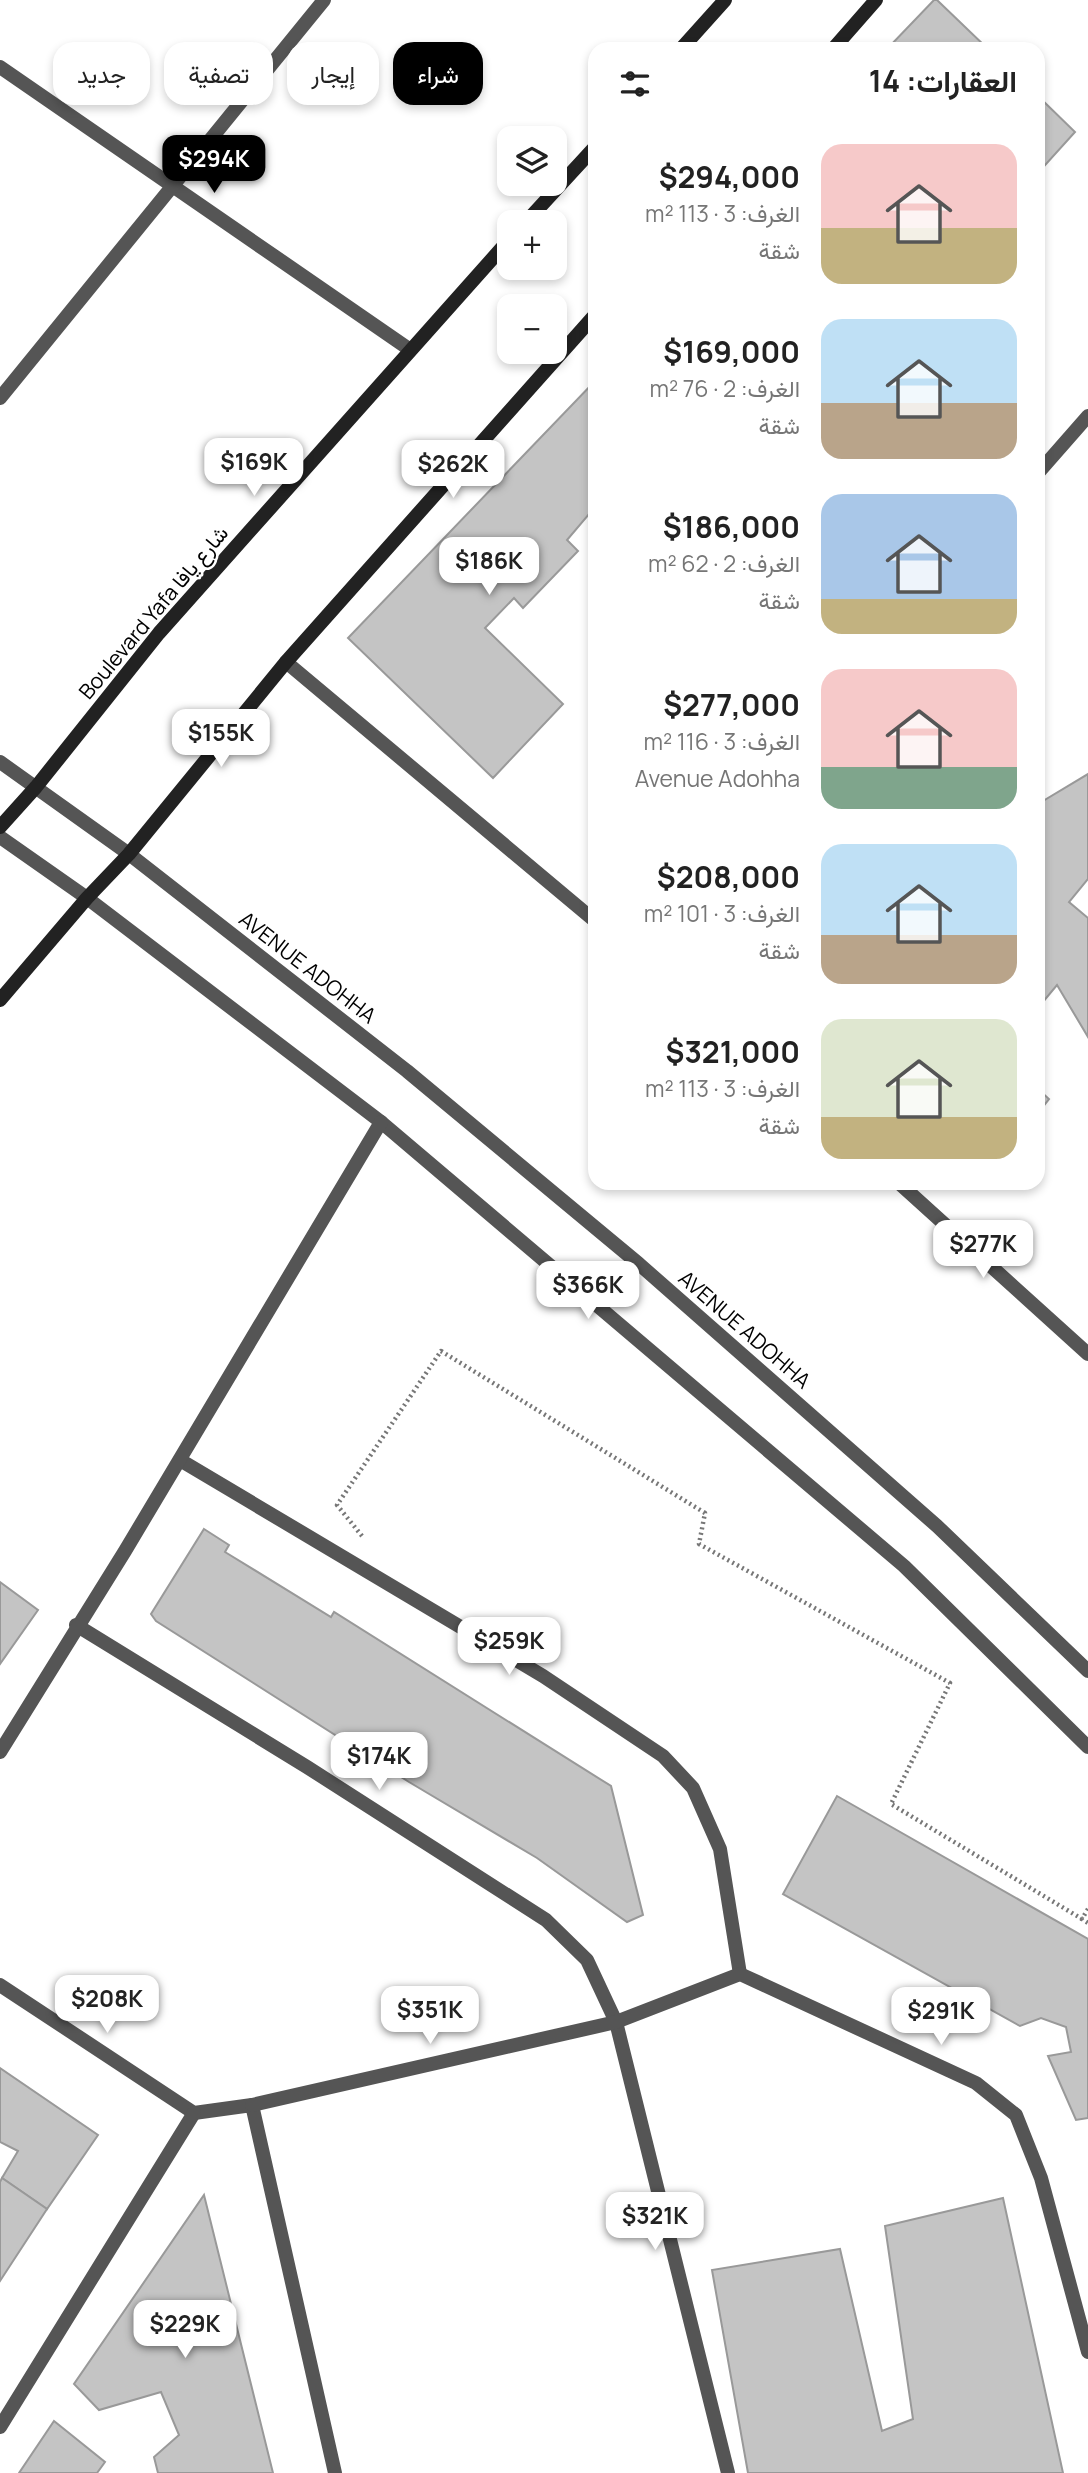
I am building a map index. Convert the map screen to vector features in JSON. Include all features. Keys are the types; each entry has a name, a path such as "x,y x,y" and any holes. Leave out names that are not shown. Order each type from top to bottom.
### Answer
{"street":[{"path":"0,398 324,0"},
{"path":"687,42 725,0"},
{"path":"839,42 876,0"},
{"path":"0,67 409,349"},
{"path":"537,210 588,155"},
{"name":"Boulevard Yafa شارع يافا","path":"0,827 36,787 159,633 497,253"},
{"path":"0,1000 87,898 129,854 286,662 588,323"},
{"path":"1045,465 1088,416"},
{"path":"286,662 588,915"},
{"name":"AVENUE ADOHHA","path":"0,762 129,854 407,1071 639,1264 937,1526 1088,1671"},
{"path":"0,837 87,898 381,1122 904,1566 1088,1746"},
{"path":"0,1752 180,1460 381,1122"},
{"path":"907,1190 1088,1354"},
{"path":"180,1460 543,1676 663,1756 693,1788 720,1849 740,1974"},
{"path":"76,1625 307,1767 546,1920 587,1960 616,2022 728,2473"},
{"path":"0,1985 194,2113 252,2105 616,2022 740,1974 976,2083 1016,2115 1041,2178 1088,2352"},
{"path":"252,2105 335,2473"},
{"path":"0,2427 194,2113"}],"path":[{"path":"353,1563 365,1540 337,1505 441,1351 705,1513 699,1544 950,1683 891,1804 1088,1923"},
{"path":"1082,1919 1088,1909"}],"building":[{"path":"937,0 981,42 894,42"},
{"path":"1045,103 1075,132 1045,165"},
{"path":"588,388 588,515 567,540 578,551 523,608 514,598 485,628 563,704 493,778 348,638"},
{"path":"1088,774 1088,879 1069,902 1088,918 1088,1037 1057,985 1045,1000 1045,800"},
{"path":"204,1529 229,1545 225,1552 331,1617 334,1612 611,1786 643,1915 627,1922 537,1858 409,1782 156,1621 151,1614"},
{"path":"0,1582 38,1610 0,1664"},
{"path":"837,1796 1088,1939 1088,2118 1076,2120 1048,2056 1071,2052 1066,2027 1041,2018 1020,2026 783,1894"},
{"path":"0,2068 98,2135 47,2209 2,2178 18,2151 0,2142"},
{"path":"2,2178 47,2209 0,2281 0,2182"},
{"path":"204,2195 273,2473 158,2473 154,2457 179,2435 161,2392 99,2410 74,2384"},
{"path":"1003,2198 1063,2473 748,2473 712,2270 840,2249 882,2431 913,2419 885,2226"},
{"path":"54,2421 105,2462 97,2473 19,2473"}]}
